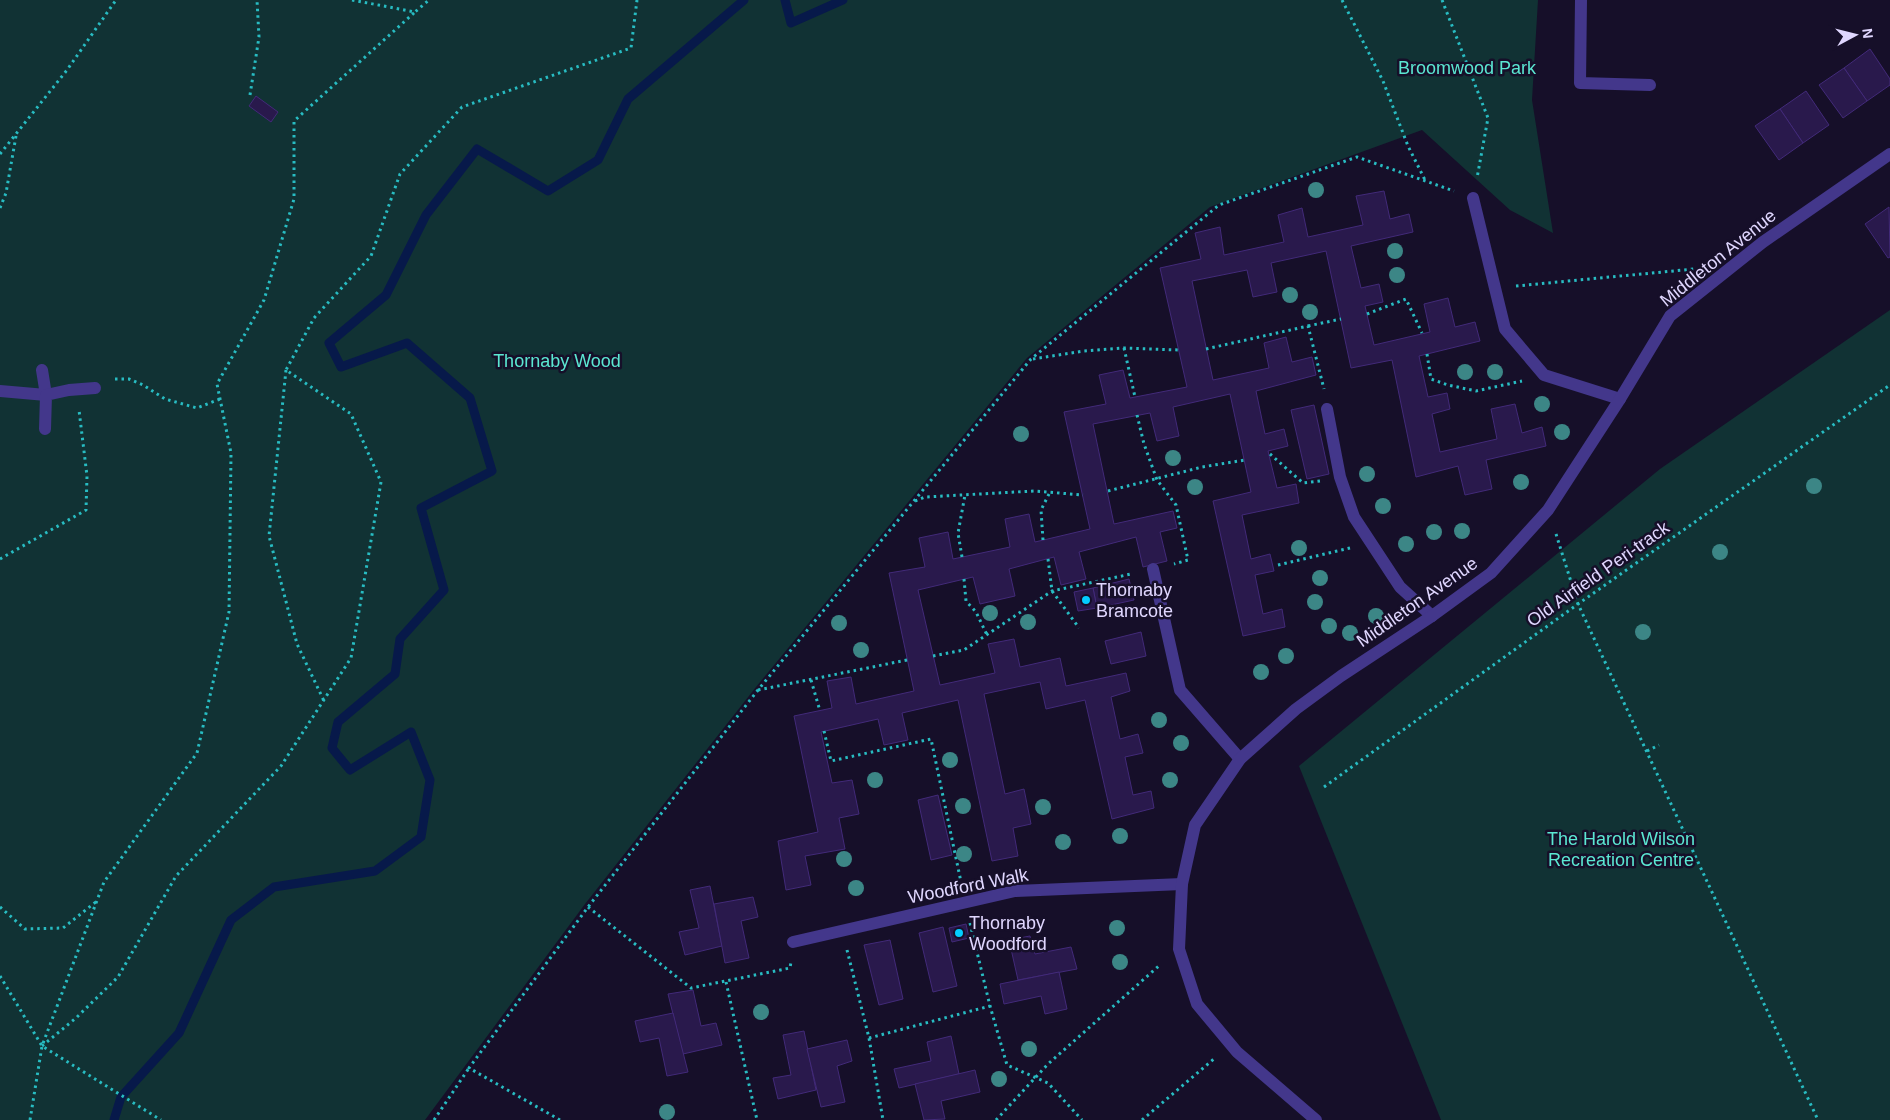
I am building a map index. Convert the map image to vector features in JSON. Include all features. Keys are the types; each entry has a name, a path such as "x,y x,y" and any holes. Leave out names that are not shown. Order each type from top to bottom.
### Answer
{"street":[{"path":"1581,0 1580,83 1650,85"},
{"name":"Middleton Avenue","path":"1316,1120 1237,1052 1197,1004 1179,949 1182,884 1195,825 1240,759 1296,709 1341,676 1432,616 1491,573 1548,510 1620,399 1670,316 1763,242 1890,154"},
{"path":"1473,198 1506,329 1544,375 1620,399"},
{"path":"42,370 46,395 45,429"},
{"path":"0,390 46,395 69,390 95,388"},
{"path":"1327,409 1340,478 1354,517 1400,587 1432,616"},
{"path":"1153,569 1180,690 1240,759"},
{"name":"Woodford Walk","path":"793,942 1015,891 1182,884"}],"path":[{"path":"0,154 67,70 116,0"},
{"path":"250,94 259,37 256,0"},
{"path":"352,0 415,12"},
{"path":"30,1120 42,1046 104,882 197,753 229,612 231,453 217,384 264,300 294,199 294,121 429,0"},
{"path":"324,701 296,644 269,536 286,370 314,318 371,256 400,174 462,106 631,48 637,0"},
{"path":"1342,0 1383,81 1408,146 1426,182"},
{"path":"434,1120 469,1068 588,907 758,690 1032,360 1219,205 1357,158 1473,198 1488,118 1442,0"},
{"path":"0,208 6,194 16,134"},
{"path":"1495,288 1696,268"},
{"path":"1367,314 1406,299 1422,333"},
{"path":"1206,349 1341,319"},
{"path":"1308,326 1322,379 1327,409"},
{"path":"1032,360 1084,351 1124,348 1179,350"},
{"path":"1124,348 1135,397"},
{"path":"1426,354 1431,379 1448,385 1476,390 1544,375"},
{"path":"42,1046 76,1018 118,977 176,876 281,766 351,658 381,482 351,414 286,370"},
{"path":"95,388 102,381 120,378 129,379 165,398 197,408 220,399"},
{"name":"Old Airfield Peri-track","path":"1324,786 1578,604 1890,386"},
{"path":"0,559 86,510 87,476 79,410 71,402 46,395"},
{"path":"932,656 964,650 1052,592 1188,560 1176,505 1157,480 1144,444 1137,416"},
{"path":"1270,454 1303,483 1340,478"},
{"path":"1108,491 1202,467 1245,460"},
{"path":"914,502 925,496 1034,491 1083,495"},
{"path":"1043,540 1041,510 1050,492"},
{"path":"962,557 958,533 965,495"},
{"path":"1548,510 1578,604 1818,1120"},
{"path":"1278,566 1371,543"},
{"path":"1048,559 1052,592 1079,628"},
{"path":"964,580 966,601 976,612 987,634"},
{"path":"758,690 907,660"},
{"path":"811,680 820,711"},
{"path":"1647,751 1659,745"},
{"path":"0,907 25,929 63,928 97,900"},
{"path":"588,907 691,988 790,968 793,942"},
{"path":"843,930 869,1038 883,1120"},
{"path":"996,1120 1048,1064 1179,949"},
{"path":"0,976 42,1046 144,1108 160,1120"},
{"path":"726,981 757,1120"},
{"path":"869,1038 990,1006"},
{"path":"1142,1120 1231,1045"},
{"path":"469,1068 560,1120"}],"green space":[{"name":"Thornaby Wood","path":"0,0 1538,0 1532,100 1553,233 1510,210 1422,130 1210,207 1027,358 756,687 585,904 425,1120 0,1120"},
{"name":"The Harold Wilson Recreation Centre","path":"1890,310 1890,1120 1441,1120 1299,766 1660,469"}],"building":[{"path":"1870,49 1890,79 1890,85 1867,101 1844,68"},
{"path":"1844,68 1867,101 1843,118 1819,85"},
{"path":"1806,91 1829,125 1803,143 1780,109"},
{"path":"256,96 278,112 271,122 249,106"},
{"path":"1780,109 1803,143 1779,160 1755,126"},
{"path":"1384,191 1390,219 1409,214 1413,232 1351,246 1361,288 1379,284 1383,302 1365,306 1374,345 1430,332 1424,304 1448,298 1455,327 1475,322 1480,341 1419,356 1428,397 1447,393 1450,409 1432,414 1440,452 1497,439 1491,409 1515,404 1522,433 1542,427 1546,446 1486,460 1492,489 1465,495 1458,466 1416,477 1392,360 1351,368 1326,251 1271,263 1277,292 1253,297 1247,270 1192,281 1213,380 1269,368 1264,343 1286,337 1292,362 1312,357 1316,375 1256,391 1265,434 1284,429 1288,446 1268,451 1277,488 1296,484 1299,503 1242,515 1251,559 1270,554 1274,571 1255,575 1263,614 1282,609 1285,627 1243,636 1213,501 1251,492 1230,394 1173,407 1179,436 1157,441 1150,413 1093,424 1114,524 1173,511 1177,528 1160,532 1167,561 1143,567 1136,537 1079,552 1086,579 1061,585 1054,557 1009,569 1015,596 980,604 973,577 918,590 940,685 995,673 988,644 1014,639 1020,667 1060,658 1066,686 1126,673 1130,691 1111,697 1120,739 1138,734 1143,753 1125,757 1133,795 1151,791 1154,808 1112,819 1085,700 1046,709 1040,682 984,694 1005,794 1024,789 1031,824 1013,828 1018,856 992,861 958,700 902,713 908,740 884,745 878,719 821,732 832,783 852,780 859,814 839,818 845,849 805,856 811,885 786,890 778,841 818,832 794,716 832,708 827,681 851,677 856,704 914,691 889,573 925,567 919,538 948,532 953,559 1010,547 1005,519 1029,514 1035,542 1090,529 1064,412 1106,404 1099,375 1123,370 1130,398 1187,387 1160,268 1201,259 1195,233 1220,227 1224,255 1284,242 1278,215 1302,208 1308,237 1363,225 1356,196"},
{"path":"1889,207 1890,257 1888,258 1865,224"},
{"path":"1314,405 1329,474 1307,479 1291,410"},
{"path":"1129,579 1134,600 1097,608 1093,588"},
{"name":"Thornaby Bramcote","path":"1093,588 1097,608 1078,611 1074,592"},
{"path":"1141,632 1146,656 1111,664 1105,641"},
{"path":"938,795 952,855 931,860 918,800"},
{"path":"710,886 722,946 685,955 679,932 699,928 690,890"},
{"path":"753,897 758,917 741,921 749,958 725,963 714,904"},
{"name":"Thornaby Woodford","path":"966,924 969,938 952,942 949,928"},
{"path":"943,927 957,986 933,992 919,933"},
{"path":"1030,936 1035,954 1071,947 1077,969 1018,980 1009,940"},
{"path":"890,940 903,999 879,1005 864,945"},
{"path":"1059,972 1067,1009 1045,1014 1041,996 1004,1004 1000,984"},
{"path":"693,990 701,1026 716,1023 722,1045 683,1054 668,994"},
{"path":"673,1013 688,1072 667,1076 659,1038 640,1042 635,1021"},
{"path":"804,1031 816,1090 778,1099 773,1078 791,1075 783,1035"},
{"path":"951,1036 959,1074 899,1088 894,1069 931,1061 927,1042"},
{"path":"847,1040 852,1061 837,1066 845,1102 821,1107 807,1049"},
{"path":"975,1070 980,1092 941,1101 945,1119 924,1120 915,1084"}],"waterway":[{"path":"114,1120 121,1097 179,1033 231,920 274,887 375,871 421,837 430,780 411,732 350,770 332,748 338,722 395,674 400,639 444,590 421,508 492,471 470,398 407,343 341,367 329,343 386,295 426,215 477,149 548,191 598,160 628,99 744,0"},
{"path":"785,0 791,23 843,0"}],"place":[{"name":"Thornaby Bramcote","path":"1086,600"},
{"name":"Thornaby Woodford","path":"959,933"}],"park label":[{"name":"Broomwood Park","path":"1467,68"}]}
